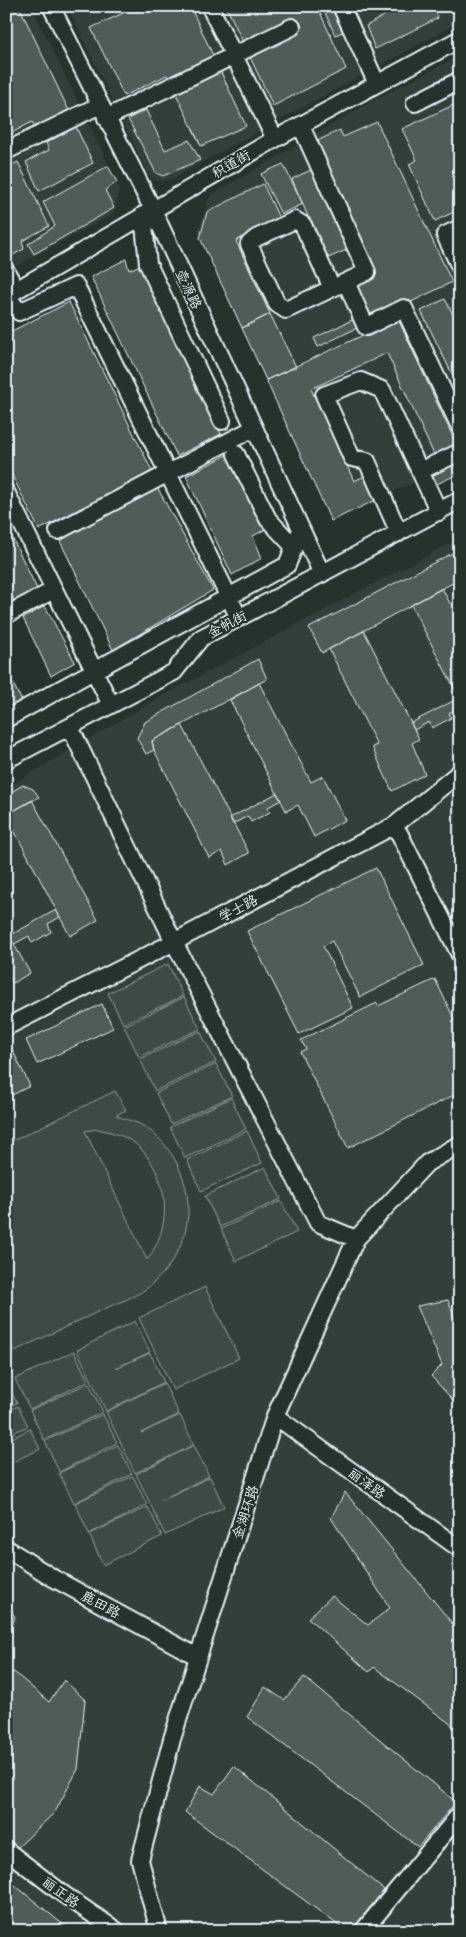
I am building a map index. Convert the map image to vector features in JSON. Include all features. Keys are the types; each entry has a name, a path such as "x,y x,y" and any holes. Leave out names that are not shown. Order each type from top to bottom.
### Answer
{"street":[{"name":"壶源路","path":"51,6 103,111 148,213 254,428 322,574"},
{"path":"342,6 377,84"},
{"path":"212,11 275,139"},
{"path":"6,151 234,56 292,27"},
{"name":"积道街","path":"10,294 275,139 460,39"},
{"path":"415,102 460,80"},
{"path":"301,126 367,272 339,285 286,310 277,304 249,244 256,238 295,220 303,225 339,285 366,326 404,308 460,426"},
{"path":"148,213 148,264 222,421"},
{"path":"460,228 445,235 460,267"},
{"path":"6,271 10,294 19,312 76,286 239,618"},
{"path":"399,533 367,461 352,458 324,395 361,381 382,390 439,512"},
{"path":"58,531 254,428"},
{"path":"420,471 460,452"},
{"path":"236,454 268,519 294,547"},
{"path":"6,492 111,705"},
{"name":"金帆街","path":"6,760 174,672 201,638 460,502"},
{"path":"6,719 287,565 301,530"},
{"path":"6,615 54,590"},
{"path":"70,727 174,942 318,1223 356,1239"},
{"name":"学士路","path":"6,1027 174,942 395,825 460,772"},
{"path":"395,825 460,955"},
{"name":"金湖环路","path":"159,1931 140,1860 172,1739 275,1416 356,1239 427,1163 460,1144"},
{"name":"丽泽路","path":"275,1416 460,1549"},
{"name":"鹿田路","path":"6,1548 53,1578 198,1657"},
{"path":"363,1931 460,1814"},
{"name":"丽正路","path":"6,1850 63,1894 117,1931"}],"shaded area":[{"path":"6,6 31,6 120,188 113,214 6,271"},
{"path":"67,6 460,6 460,22 175,177 162,181 154,180 147,172"},
{"path":"460,56 460,460 331,521 198,231 210,196 372,101","holes":["370,329 295,367 282,372"]},
{"path":"460,538 460,1931 6,1931 6,788 155,700"},
{"path":"168,964 183,996 123,1024 108,993"},
{"path":"184,997 200,1029 139,1057 124,1026"},
{"path":"200,1031 216,1062 155,1091 140,1059"},
{"path":"216,1064 232,1096 171,1124 156,1093"},
{"path":"115,1091 126,1110 116,1115 144,1127 164,1144 176,1162 184,1181 188,1200 187,1220 183,1239 175,1257 163,1273 147,1288 133,1297 6,1355 6,1144","holes":["104,1130 122,1136 138,1146 158,1176 162,1190 164,1219 161,1233 147,1260 85,1131"]},
{"path":"231,1098 246,1129 185,1158 170,1127"},
{"path":"247,1131 262,1163 201,1191 187,1160"},
{"path":"265,1167 281,1199 220,1227 205,1196"},
{"path":"281,1201 297,1232 236,1261 221,1229"},
{"path":"205,1287 239,1358 173,1390 139,1318"},
{"path":"135,1321 150,1352 116,1368 150,1353 164,1382 106,1411 77,1350"},
{"path":"74,1351 88,1381 30,1409 15,1379"},
{"path":"6,1383 17,1403 6,1408"},
{"path":"89,1383 103,1412 44,1440 30,1410"},
{"path":"164,1383 179,1414 141,1433 180,1415 194,1445 135,1473 106,1412"},
{"path":"18,1406 28,1426 6,1436 6,1412"},
{"path":"103,1414 117,1443 59,1472 45,1441"},
{"path":"30,1429 40,1449 6,1465 6,1441"},
{"path":"118,1445 132,1474 74,1503 59,1473"},
{"path":"194,1445 209,1476 161,1500 210,1477 224,1507 165,1535 136,1474"},
{"path":"133,1476 147,1505 89,1534 75,1503"},
{"path":"148,1507 162,1536 103,1565 89,1534"}],"building":[{"path":"6,6 19,6 69,111 36,129 32,122 6,136"},
{"path":"138,6 190,6 246,126 201,146 167,75 124,96 91,28"},
{"path":"226,6 317,6 346,69 273,106"},
{"path":"322,6 331,6 343,32 335,35"},
{"path":"401,6 433,6 438,18 375,49 366,26"},
{"path":"460,102 460,209 435,221 409,164 417,160 402,129"},
{"path":"146,110 165,150 189,140 200,160 163,176 156,173 128,119"},
{"path":"377,122 452,282 366,324 351,287 376,274 313,143 340,130 343,137"},
{"path":"76,127 93,163 39,191 26,162 49,150 46,143"},
{"path":"18,162 49,226 22,241 24,249 13,255 6,241 6,168"},
{"path":"283,164 303,204 281,214 261,174"},
{"path":"108,166 117,182 105,190 114,208 34,254 28,244 55,226 43,202"},
{"path":"315,168 351,248 326,259 292,179"},
{"path":"263,184 279,218 236,241 270,314 242,328 200,238 207,212"},
{"path":"126,259 129,270 140,265 221,434 177,456 91,277"},
{"path":"445,299 460,328 460,390 421,311"},
{"path":"69,302 152,471 39,530 6,463 6,334"},
{"path":"270,314 296,367 266,380 242,328"},
{"path":"356,318 361,326 318,347 314,338"},
{"path":"398,319 458,448 436,459 387,353 311,389 354,481 365,476 376,500 331,521 266,380"},
{"path":"229,454 266,529 253,536 262,558 232,575 186,476"},
{"path":"460,461 460,473 437,484 432,474"},
{"path":"156,485 213,590 113,650 60,541"},
{"path":"6,525 38,591 16,604 6,586"},
{"path":"460,549 460,579 322,653 309,628"},
{"path":"442,588 460,623 460,699 411,605"},
{"path":"45,606 75,662 51,676 23,618"},
{"path":"364,631 419,739 412,743 425,774 392,791 372,747 377,745 329,649"},
{"path":"258,659 267,679 152,741 154,750 146,754 137,738 145,722"},
{"path":"6,670 23,703 6,711"},
{"path":"259,683 311,782 323,776 345,820 314,837 298,805 286,811 230,700"},
{"path":"459,698 460,707 449,713 451,718 432,728 429,722 414,730 411,723"},
{"path":"182,725 249,853 228,865 222,851 209,858 154,750 152,741"},
{"path":"23,785 33,789 39,797 6,815 6,795"},
{"path":"277,793 281,800 268,807 270,812 251,822 248,816 233,824 230,818"},
{"path":"32,800 98,920 70,936 6,815"},
{"path":"376,868 424,965 360,997 332,941 323,946 353,1008 299,1034 247,931"},
{"path":"56,910 60,917 48,924 51,932 32,943 29,936 14,944 9,936"},
{"path":"6,930 30,973 13,983 6,973"},
{"path":"435,979 460,1031 460,1092 348,1148 300,1052 306,1049 301,1040 377,1003 378,1006"},
{"path":"102,1004 113,1028 37,1064 26,1040"},
{"path":"11,1047 30,1086 6,1098 6,1049"},
{"path":"448,1300 460,1333 460,1408 431,1376 442,1365 417,1306"},
{"path":"345,1492 460,1633 460,1731 374,1667 369,1672 308,1618 332,1596 368,1625 390,1608 331,1518"},
{"path":"6,1603 15,1617 9,1635 6,1635"},
{"path":"14,1672 49,1702 64,1680 85,1700 78,1769 55,1812 16,1849 6,1841 6,1675"},
{"path":"304,1677 456,1802 418,1847 247,1717 265,1687 284,1700"},
{"path":"234,1766 384,1890 351,1931 346,1931 185,1812 200,1786 214,1794"},
{"path":"6,1878 71,1931 6,1931"}]}
